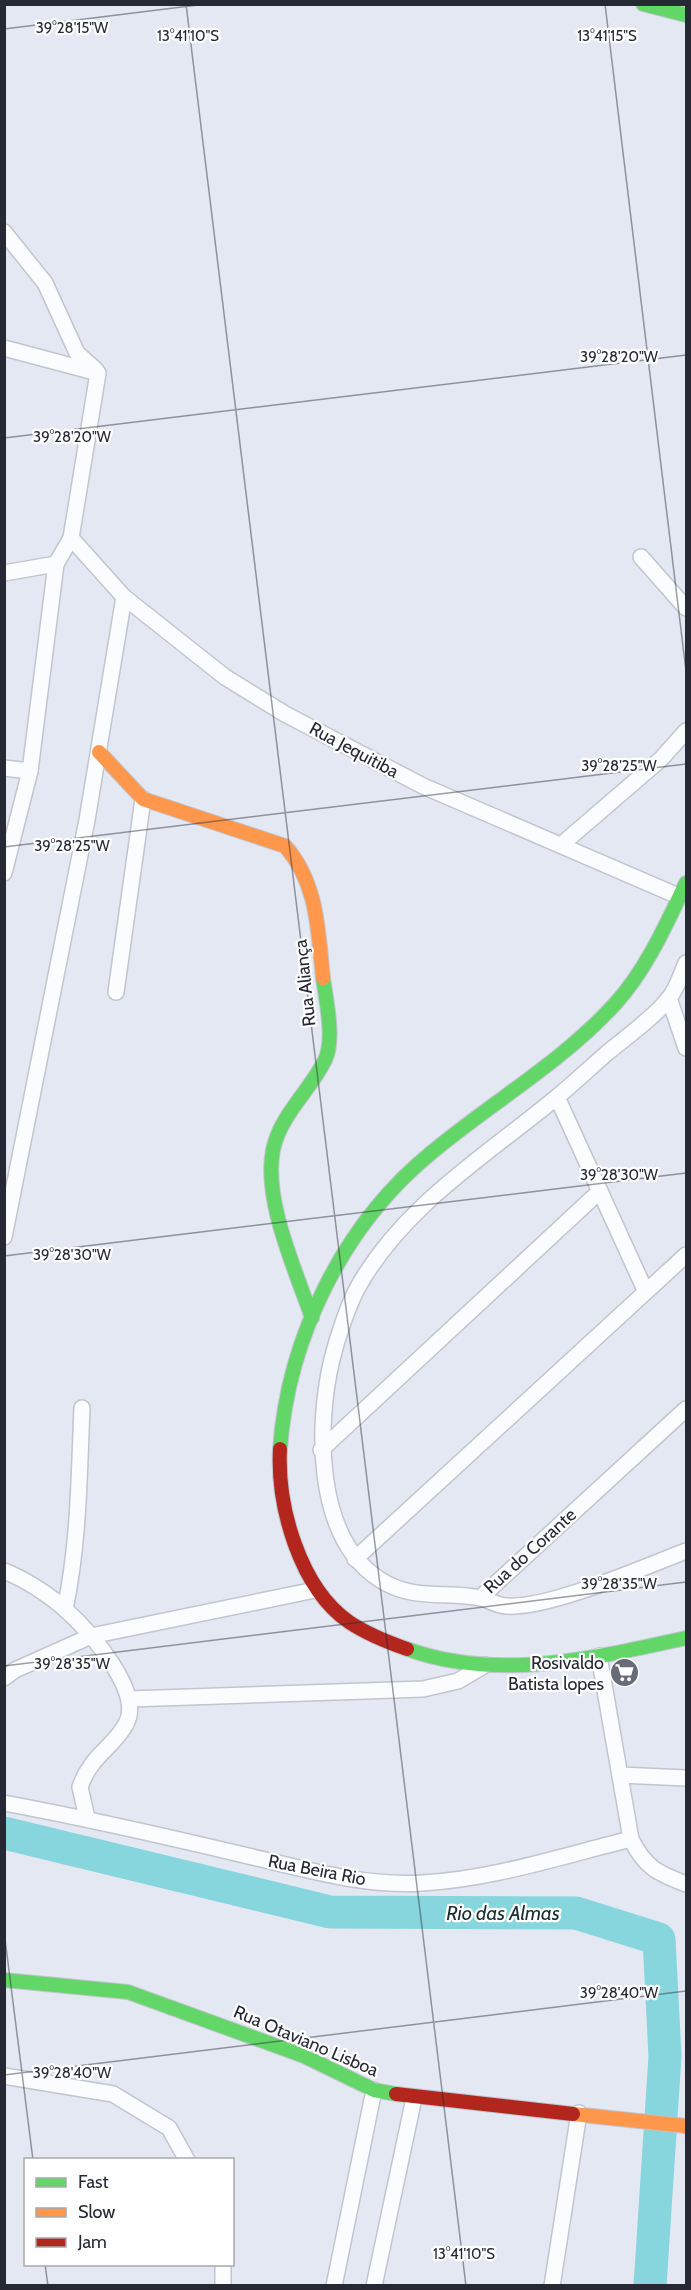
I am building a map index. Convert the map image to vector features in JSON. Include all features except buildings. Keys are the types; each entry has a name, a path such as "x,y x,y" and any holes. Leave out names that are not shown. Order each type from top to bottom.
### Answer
{"street":[{"path":"644,4 687,15"},
{"path":"4,232 45,283 77,353 98,373"},
{"path":"4,348 98,373"},
{"path":"4,873 30,771 56,564 71,538 98,373"},
{"name":"Rua Jequitiba","path":"71,538 124,597 225,677 285,714 423,786 561,845 684,891"},
{"path":"640,557 687,608"},
{"path":"4,573 56,564"},
{"path":"4,1237 99,752 124,597"},
{"path":"561,845 661,759 687,731"},
{"name":"Rua Aliança","path":"99,752 143,799 285,846 306,877 311,891 327,1006 328,1049 326,1058 285,1123 272,1150 271,1180 312,1318"},
{"path":"4,768 30,771"},
{"path":"116,992 143,799"},
{"path":"684,891 646,962 616,1003 556,1058 405,1176 367,1219 344,1253 299,1343 285,1397 279,1438 284,1510 315,1590 350,1624 382,1640 448,1659 485,1665 548,1664 687,1638"},
{"path":"687,963 669,998 687,1048"},
{"name":"Rua do Corante","path":"669,998 557,1097 467,1166 411,1218 384,1248 357,1288 332,1360 321,1450 333,1509 342,1536 355,1559 380,1580 403,1591 428,1596 480,1598 687,1409"},
{"path":"557,1097 645,1290"},
{"path":"321,1450 600,1191"},
{"path":"355,1559 645,1290 687,1255"},
{"path":"65,1609 71,1580 77,1509 82,1407"},
{"path":"480,1598 507,1606 547,1600 687,1551"},
{"path":"4,1571 65,1609 91,1636 124,1685 129,1699 127,1723 94,1758 80,1787 87,1818"},
{"path":"4,1678 15,1670 91,1636 315,1590"},
{"path":"599,1656 631,1839 637,1852 656,1872 687,1884"},
{"path":"129,1699 423,1689 458,1681 485,1665"},
{"path":"620,1775 687,1778"},
{"name":"Rua Beira Rio","path":"4,1803 87,1818 310,1870 371,1881 421,1884 470,1878 631,1839"},
{"name":"Rua Otaviano Lisboa","path":"4,1980 128,1992 304,2056 374,2090 414,2098 597,2115 684,2126"},
{"path":"5,2076 113,2094 169,2128 186,2158"},
{"path":"334,2286 374,2090"},
{"path":"374,2286 414,2098"},
{"path":"552,2286 579,2114"},
{"path":"223,2266 223,2286"}],"waterway":[{"name":"Rio das Almas","path":"4,1833 330,1912 576,1913 659,1939 665,2056 650,2286"}],"traffic: fast":[{"path":"643,4 686,15"},
{"path":"280,1449 285,1407 308,1325 347,1248 372,1213 431,1153 549,1064 615,1004 646,962 686,883"},
{"path":"312,1318 283,1235 277,1213 271,1170 273,1150 282,1126 319,1071 328,1052 329,1020 323,978"},
{"path":"407,1649 441,1659 476,1664 511,1665 582,1659 686,1638"},
{"path":"4,1980 128,1992 304,2056 374,2090 396,2094"}],"traffic: slow":[{"path":"99,752 143,799 285,846 296,860 310,892 317,926 323,978"},
{"path":"573,2114 686,2126"}],"traffic: jam":[{"path":"280,1449 280,1472 288,1520 305,1568 317,1589 349,1622 407,1649"},
{"path":"396,2094 573,2114"}],"place":[{"name":"Rosivaldo Batista lopes","path":"625,1673"}]}
